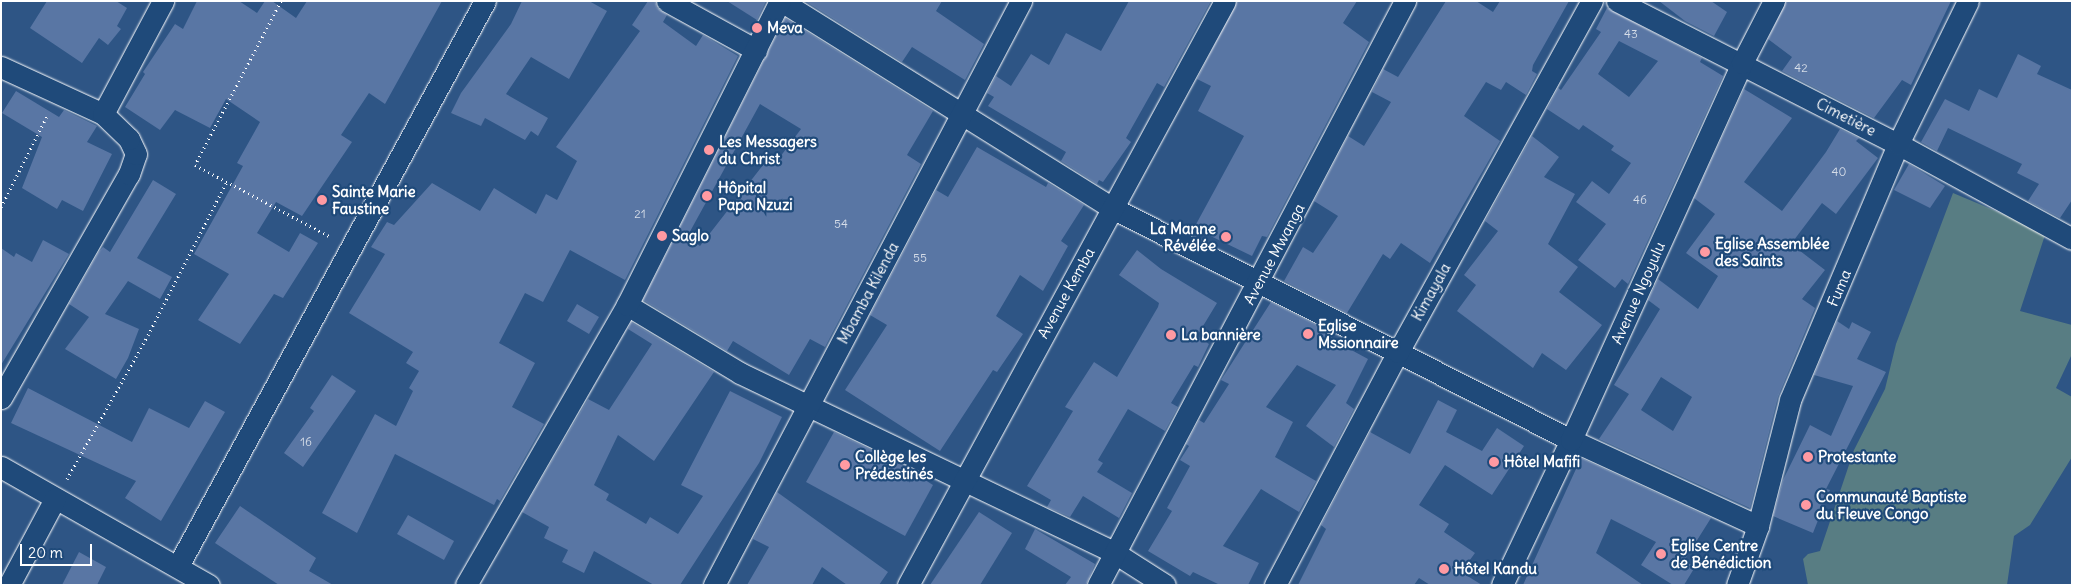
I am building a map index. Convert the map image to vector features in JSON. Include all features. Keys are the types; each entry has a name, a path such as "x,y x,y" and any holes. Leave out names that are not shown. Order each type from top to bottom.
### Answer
{"street":[{"path":"103,114 163,1"},
{"path":"178,566 485,1"},
{"path":"667,1 756,50"},
{"path":"466,585 627,305 781,1 961,116 1112,208 1572,440 1758,526"},
{"name":"Mbamba Kilenda","path":"714,585 1021,1"},
{"name":"Avenue Kemba","path":"908,585 1225,1"},
{"name":"Avenue Mwanga","path":"1098,585 1260,282 1405,1"},
{"name":"Kimayala","path":"1275,585 1398,352 1592,1"},
{"name":"Cimetière","path":"1617,1 1898,144 2072,238"},
{"name":"Avenue Ngoyulu","path":"1502,585 1572,440 1742,63 1774,1"},
{"name":"Fuma","path":"1737,585 1758,526 1790,400 1898,144 1968,1"},
{"path":"1,67 103,114 129,139 136,154 129,174 1,398"},
{"path":"627,305 740,373 807,407 1115,553 1165,585"},
{"path":"1,467 209,585"},
{"path":"9,585 56,499"}],"path":[{"path":"281,1 195,165 352,248"},
{"path":"1,207 57,94"},
{"path":"56,499 148,335 226,183"}],"green space":[{"path":"1953,193 2046,232 2020,311 2072,325 2072,354 2056,388 2072,397 2072,457 2030,525 2014,536 2007,585 1808,585 1803,559 1808,554 1820,551 1854,450 1885,389 1896,344"}],"building":[{"path":"47,1 116,1 127,8 117,26 121,29 108,45 99,38 82,63 30,28"},
{"path":"197,1 239,1 257,13 265,1 272,1 296,18 307,1 442,1 385,104 369,93 341,135 352,142 302,216 276,202 257,233 289,252 300,233 318,243 283,298 274,294 240,344 198,320 229,274 194,254 243,166 237,163 260,122 226,99 210,128 175,110 160,130 125,107 145,74 143,72 175,24 183,29"},
{"path":"522,1 589,1 607,11 569,79 531,57 506,94 548,118 538,136 531,131 525,140 485,118 481,126 451,113 461,93 511,24"},
{"path":"648,1 655,1 657,8 667,15 663,22 696,46 703,35 738,56 625,280 570,250 543,302 525,293 499,343 535,363 512,407 544,424 500,501 497,499 494,505 395,454 357,533 322,513 375,414 396,426 413,391 409,388 419,371 406,363 413,352 349,313 385,254 371,247 387,222 394,225 432,183 480,211 494,188 536,214 546,194 557,200 577,161 556,147 640,31 632,25"},
{"path":"727,1 766,1 757,20"},
{"path":"805,1 942,1 936,11 984,44 965,80 912,47 902,62"},
{"path":"1129,1 1211,1 1164,87 1157,83 1126,138 1131,142 1103,182 1099,180 1097,184 1061,161 1066,152 988,106 994,97 987,93 996,76 1011,86 1031,54 1049,65 1066,33 1101,51"},
{"path":"1237,1 1357,1 1343,23 1369,42 1267,237 1262,236 1252,256 1194,228 1244,136 1198,111 1211,86 1197,79"},
{"path":"1446,1 1476,1 1493,12 1500,1 1569,1 1533,65 1532,71 1537,74 1526,95 1506,82 1501,90 1486,82 1464,116 1500,141 1430,263 1401,243 1390,259 1383,254 1347,313 1284,281 1303,247 1313,253 1338,216 1314,201 1348,136 1364,146 1391,102 1372,92 1383,69 1398,77"},
{"path":"1659,1 1711,1 1727,12 1714,36 1685,21"},
{"path":"1786,1 1951,1 1911,85 1902,80 1874,118 1782,71 1792,57 1768,39"},
{"path":"1607,8 1702,58 1700,62 1723,76 1628,284 1622,279 1615,288 1578,260 1606,224 1576,202 1592,181 1609,194 1631,163 1611,150 1614,146 1583,125 1579,130 1547,109 1558,88 1561,90 1601,32 1596,29","holes":["1619,41 1658,61 1629,97 1598,74"]},
{"path":"785,18 933,111 907,155 921,164 825,347 810,339 789,375 733,341 727,351 643,300","holes":["760,104 801,129 774,165 767,160 700,246 687,237"]},
{"path":"2018,54 2041,66 2037,74 2072,90 2072,200 2060,218 2028,201 2039,184 2017,173 2022,164 1948,128 1937,151 1921,142 1945,99 1969,111 1979,89 1997,98"},
{"path":"1744,89 1792,118 1744,182 1782,211 1826,152 1840,129 1859,138 1856,141 1878,158 1836,214 1822,203 1791,244 1825,270 1802,299 1815,308 1778,397 1750,508 1599,439 1629,394 1614,385 1660,309 1648,300 1658,279 1698,309 1718,276 1686,253 1715,214 1694,198","holes":["1661,377 1692,397 1673,431 1641,410"]},
{"path":"16,91 59,117 64,110 97,126 87,142 112,154 83,211 62,200 57,209 22,188 42,137 2,113"},
{"path":"1532,136 1559,157 1544,177 1575,194 1548,244 1578,267 1559,292 1602,325 1566,370 1542,353 1533,368 1457,311 1476,285 1464,275 1498,231 1485,221"},
{"path":"977,147 1046,187 1048,183 1084,205 1061,241 1068,246 1043,291 1020,275 996,316 1023,334 997,372 993,370 940,451 845,390 887,325 870,315 936,190 948,197"},
{"path":"1909,164 1945,186 1930,208 1894,190"},
{"path":"153,180 176,194 137,258 172,277 160,299 128,281 105,314 139,329 128,358 116,379 65,349 89,317 69,304 98,253 103,247 110,252"},
{"path":"43,240 69,254 1,365 1,248 14,257 16,253 32,262"},
{"path":"1137,250 1161,269 1217,303 1197,336 1209,344 1198,367 1194,365 1171,403 1178,407 1165,431 1128,409 1098,460 1103,463 1097,472 1132,493 1119,518 1083,496 1070,517 1047,507 1051,500 1027,486 1073,411 1065,407 1094,362 1117,377 1158,307 1159,303 1119,275"},
{"path":"1271,302 1334,334 1331,339 1368,359 1346,403 1354,409 1334,447 1306,426 1336,385 1297,365 1266,407 1293,422 1275,457 1316,481 1299,512 1261,489 1223,546 1259,563 1248,585 1220,585 1193,572 1190,576 1148,551 1172,511 1167,508 1190,466 1180,460 1189,446 1186,444 1199,420 1204,423 1229,384 1221,380"},
{"path":"577,304 599,317 589,334 567,321"},
{"path":"1837,321 1849,329 1852,322 1871,332 1857,359 1886,372 1826,489 1830,490 1813,533 1773,516 1783,480 1810,425 1831,436 1853,386 1814,375"},
{"path":"631,322 714,372 654,461 618,435 594,485 609,494 606,500 646,524 650,517 678,534 703,496 681,485 730,391 782,417 759,463 680,585 654,585 594,551 584,573 562,562 568,550 544,538 549,527 522,512 588,399 609,410 652,344 628,329"},
{"path":"332,375 356,391 303,467 284,453 314,411 310,408"},
{"path":"28,388 132,442 149,408 189,428 205,401 225,412 161,521 125,498 136,481 11,423"},
{"path":"1438,400 1457,410 1446,432 1482,451 1497,428 1524,446 1492,495 1445,465 1419,505 1449,524 1444,532 1475,553 1461,572 1482,585 1430,585 1419,578 1414,585 1298,585 1326,529 1321,525 1370,432 1410,454"},
{"path":"834,432 895,461 933,485 905,536 806,482"},
{"path":"1581,458 1711,518 1684,561 1695,567 1684,585 1673,585 1641,565 1656,542 1611,519 1596,553 1643,585 1523,585"},
{"path":"777,492 888,572 879,585 847,585 822,567 812,585 747,585 769,547 753,539"},
{"path":"240,506 316,558 309,571 333,585 279,585 215,543"},
{"path":"979,512 1012,533 980,585 930,585"},
{"path":"408,515 454,541 444,560 397,534"},
{"path":"1035,529 1095,564 1086,585 1065,585 1071,577 1025,549"},
{"path":"79,552 106,567 97,585 62,585"}],"place":[{"name":"Meva","path":"757,28"},
{"name":"Les Messagers du Christ","path":"709,150"},
{"name":"Hôpital Papa Nzuzi","path":"707,196"},
{"name":"Sainte Marie Faustine","path":"322,200"},
{"name":"Saglo","path":"662,236"},
{"name":"La Manne Révélée","path":"1226,237"},
{"name":"Eglise Assemblée des Saints","path":"1705,252"},
{"name":"Eglise Mssionnaire","path":"1308,334"},
{"name":"La bannière","path":"1171,335"},
{"name":"Protestante","path":"1808,457"},
{"name":"Hôtel Mafifi","path":"1494,462"},
{"name":"Collège les Prédestinés","path":"845,465"},
{"name":"Communauté Baptiste du Fleuve Congo","path":"1806,505"},
{"name":"Eglise Centre de Bénédiction","path":"1661,554"},
{"name":"Hôtel Kandu","path":"1444,569"}]}
